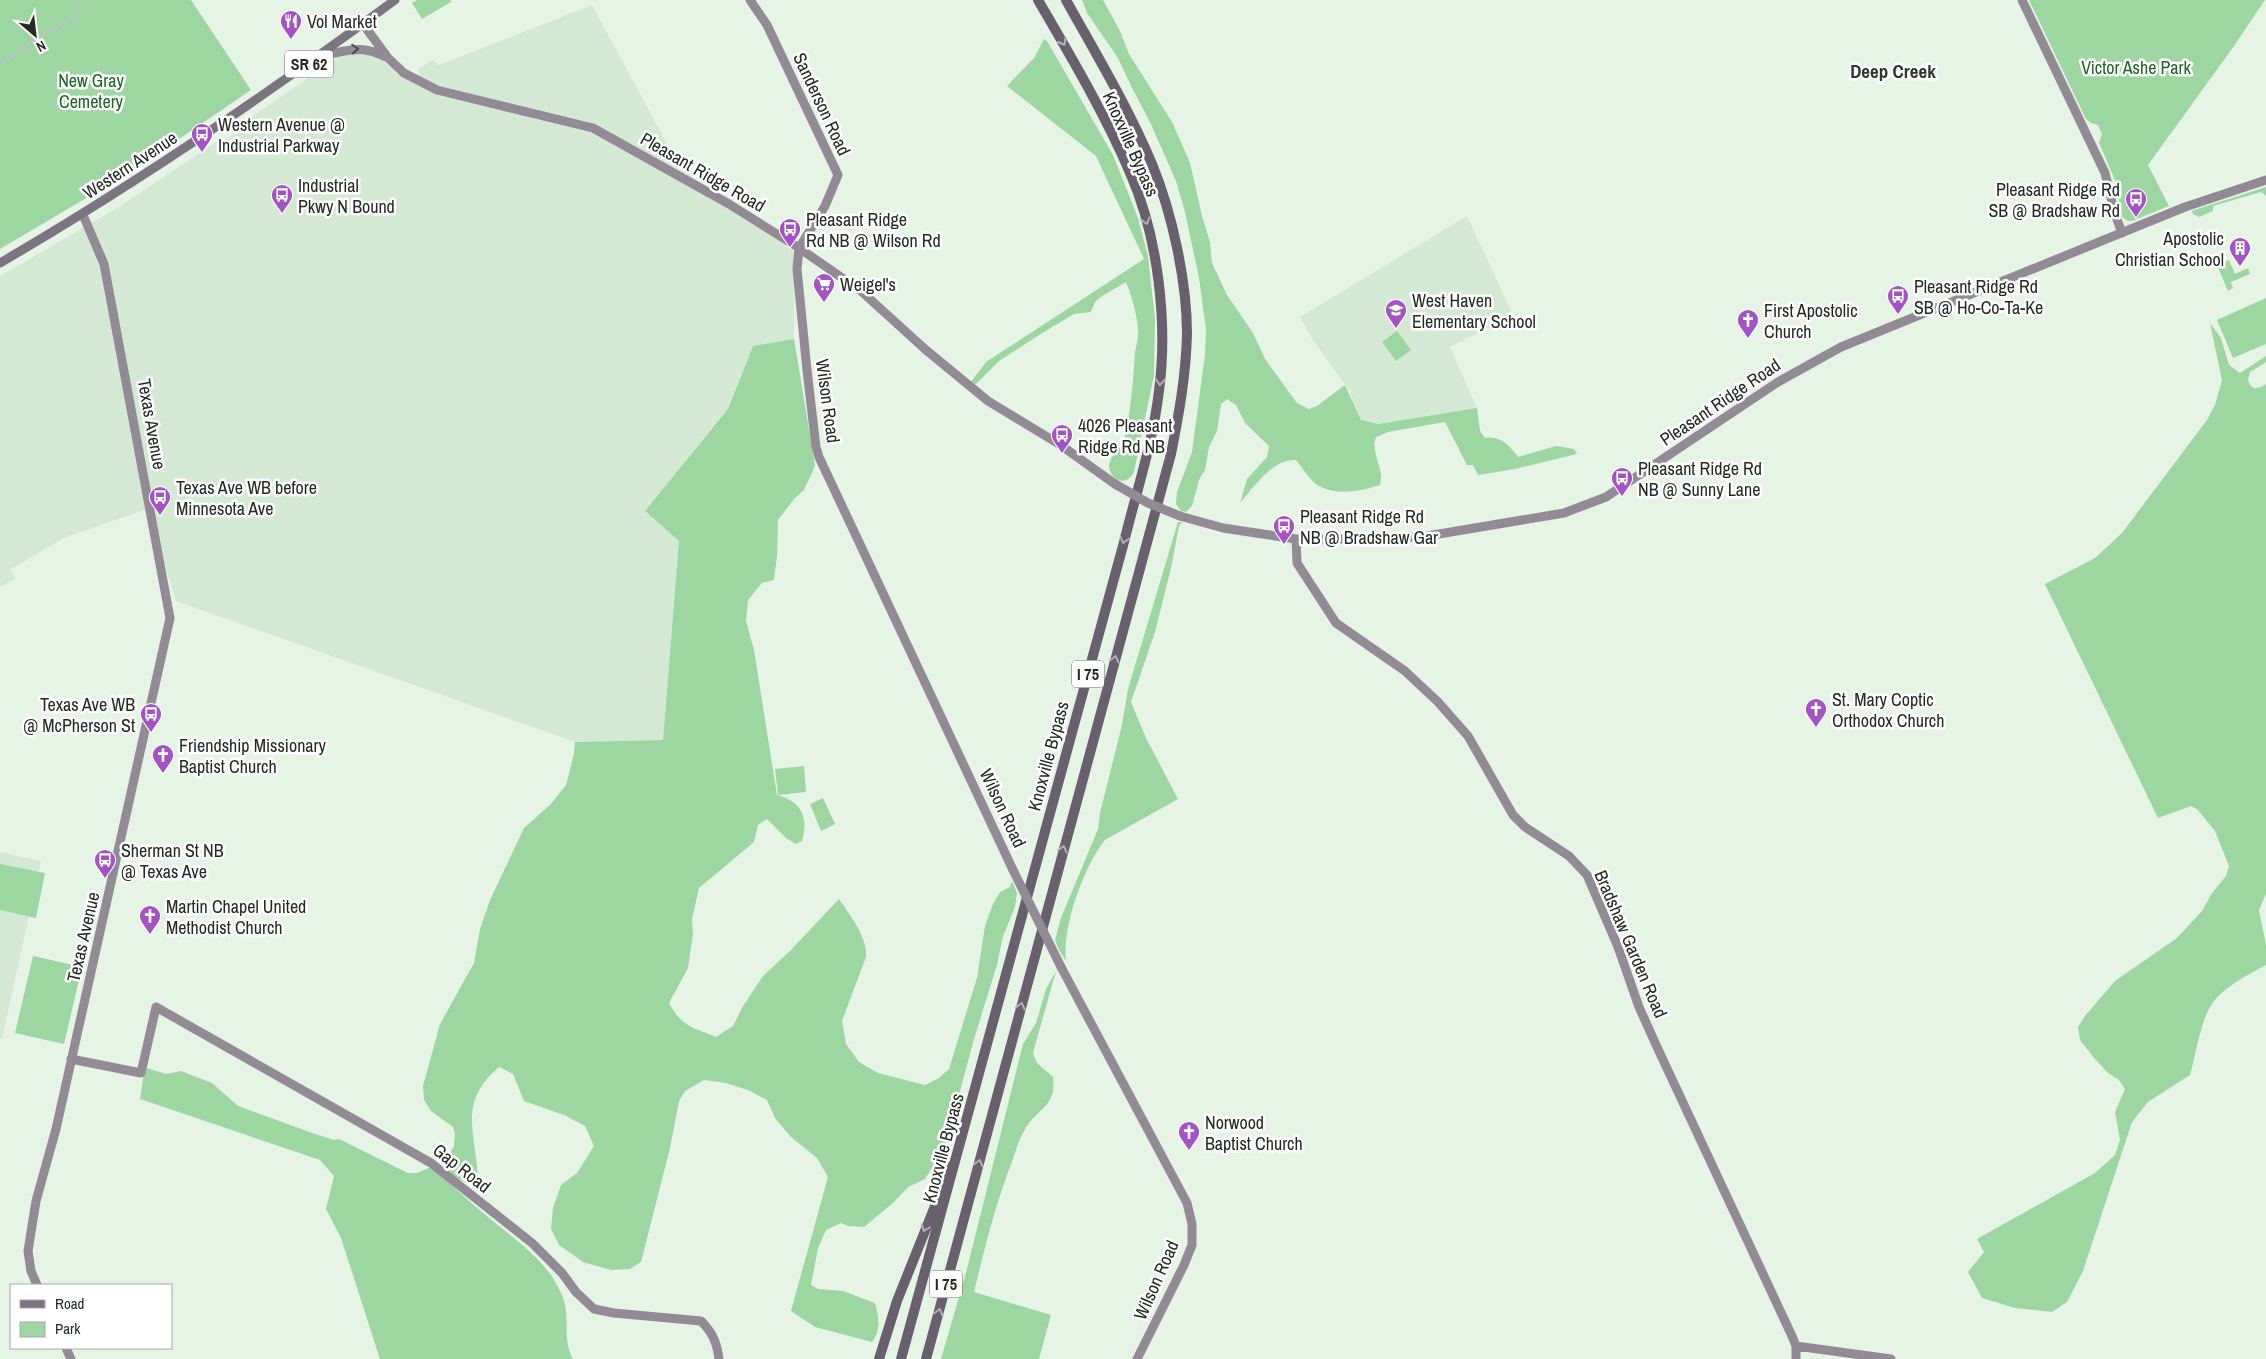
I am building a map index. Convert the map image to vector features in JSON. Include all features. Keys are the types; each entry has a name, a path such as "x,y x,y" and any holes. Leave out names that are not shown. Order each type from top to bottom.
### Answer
{"highway":[{"name":"Knoxville Bypass","path":"901,1359 959,1152 1128,523 1148,447 1161,374 1163,340 1159,283 1148,228 1131,176 1090,90 1038,0"},
{"name":"Knoxville Bypass","path":"926,1359 1171,454 1183,392 1187,333 1181,275 1170,220 1152,165 1109,77 1066,0"},
{"path":"880,1359 897,1301 947,1172 959,1152"}],"main road":[{"name":"Western Avenue","path":"0,263 83,215 220,125 321,55 395,0"}],"street":[{"name":"Sanderson Road","path":"750,0 767,25 838,175 825,206 799,248"},
{"path":"2022,0 2106,172 2115,214 2122,233"},
{"name":"Pleasant Ridge Road","path":"362,24 388,58 404,73 437,90 593,128 708,191 799,248 861,291 926,350 988,401 1059,444 1116,484 1148,503 1180,516 1239,531 1296,539 1427,536 1564,513 1585,506 1627,484 1778,382 1841,347 2223,193 2266,180"},
{"path":"321,55 359,48 376,52 388,58"},
{"name":"Texas Avenue","path":"38,1284 31,1271 28,1251 36,1201 56,1129 112,886 170,618 104,264 95,239 83,215"},
{"name":"Wilson Road","path":"799,248 797,269 808,376 820,457 1061,967 1187,1203 1192,1224 1192,1245 1137,1359"},
{"name":"Bradshaw Garden Road","path":"1296,539 1297,564 1336,623 1405,671 1438,702 1468,736 1513,815 1530,830 1569,856 1587,875 1618,947 1639,1007 1796,1346 1796,1359"},
{"name":"Gap Road","path":"71,1059 141,1072 156,1007 431,1163 532,1243 562,1273 576,1292 594,1308 614,1314 701,1321 710,1330 717,1342 719,1359"},
{"path":"1796,1346 1891,1359"}],"shaded area":[{"path":"592,5 680,168 795,253 794,339 753,346 728,409 645,511 679,541 663,740 575,742 176,601 148,509 66,537 11,569 15,579 0,587 0,276 114,210 219,140 225,140 235,134 237,127 328,66 341,54 359,51 377,56 398,74 414,83 420,75 418,69 432,60 439,65"},
{"name":"West Haven Elementary School","path":"1467,216 1513,315 1450,347 1477,408 1378,424 1361,420 1349,390 1313,340 1300,317"},
{"path":"0,852 41,861 2,1039 0,1038"}],"green space":[{"name":"New Gray Cemetery","path":"0,0 191,0 251,90 132,171 0,249"},
{"path":"417,0 450,0 451,2 422,19 412,3"},
{"path":"1082,0 1103,0 1120,31 1129,54 1172,122 1190,163 1210,242 1212,263 1227,295 1253,333 1265,359 1297,403 1309,409 1317,406 1345,385 1361,420 1378,424 1477,408 1480,431 1485,438 1500,440 1508,445 1518,457 1556,446 1574,449 1577,454 1515,469 1478,475 1473,465 1467,465 1445,422 1388,432 1376,437 1375,449 1381,473 1380,485 1350,492 1326,489 1312,481 1296,460 1288,461 1279,464 1264,475 1240,503 1247,479 1267,457 1269,446 1245,423 1236,405 1227,399 1221,404 1217,431 1209,447 1205,470 1199,480 1192,506 1186,512 1181,511 1176,504 1177,492 1192,452 1205,354 1206,330 1199,278 1185,212 1176,181 1150,122 1118,58 1087,13"},
{"name":"Victor Ashe Park","path":"2029,0 2265,0 2148,165 2169,206 2132,221 2122,217 2115,180 2099,143 2102,134 2098,125 2086,119"},
{"path":"1044,39 1047,41 1113,155 1138,218 1148,256 1155,319 1154,375 1134,472 1131,477 1123,481 1112,475 1109,466 1111,459 1124,440 1130,407 1138,336 1136,314 1126,282 1095,302 1091,312 1074,314 999,361 976,384 970,383 986,362 1144,259 1096,156 1007,86 1034,58"},
{"path":"2266,187 2266,196 2261,192 2213,206 2213,211 2199,217 2193,214 2192,211 2194,210"},
{"path":"2229,260 2235,274 2248,268 2250,274 2231,282 2233,288 2228,291 2217,265"},
{"path":"2266,298 2266,344 2233,358 2217,320"},
{"path":"2210,323 2221,338 2229,365 2240,373 2266,356 2266,362 2250,372 2248,379 2252,387 2255,388 2266,384 2266,894 2259,910 2266,945 2266,965 2231,985 2219,995 2209,1008 2202,1026 2190,1075 2148,1102 2132,1122 2083,1271 2067,1302 2052,1312 2015,1308 1982,1298 1968,1272 1984,1252 1977,1239 2095,1173 2115,1155 2120,1140 2115,1112 2125,1089 2119,1080 2108,1073 2095,1059 2080,1040 2078,1027 2115,981 2177,938 2202,911 2212,893 2226,876 2229,866 2215,831 2198,810 2191,806 2158,818 2045,584 2095,558 2122,533 2207,420 2215,405 2222,380"},
{"path":"1397,331 1411,350 1396,361 1382,342"},
{"path":"794,339 815,466 804,490 794,499 778,520 774,580 762,583 748,600 746,621 754,650 777,795 792,801 801,811 804,832 802,841 796,844 786,838 767,819 758,825 754,842 699,888 692,919 693,934 688,968 669,1003 683,1022 716,1037 733,1026 743,1006 763,976 790,951 839,899 857,927 866,950 866,957 842,1021 846,1044 859,1062 878,1073 925,1085 939,1078 949,1069 977,978 985,926 993,904 1000,892 1010,887 1012,881 1017,893 1015,907 1003,936 997,965 974,1039 945,1147 925,1179 908,1187 894,1202 864,1227 848,1226 841,1223 826,1230 818,1248 811,1285 818,1289 843,1291 875,1303 878,1323 877,1333 872,1342 815,1327 791,1311 828,1177 817,1158 791,1137 775,1118 767,1100 748,1090 726,1083 704,1080 685,1091 679,1101 670,1148 641,1262 630,1269 611,1270 583,1262 559,1245 551,1229 553,1208 561,1185 577,1173 594,1146 585,1126 564,1115 524,1101 513,1074 499,1067 486,1080 473,1106 472,1119 478,1179 471,1184 462,1181 447,1170 443,1161 447,1159 454,1146 455,1134 453,1127 431,1111 424,1100 423,1086 440,1024 474,963 480,929 490,900 524,828 550,805 566,785 575,742 663,740 679,541 645,511 728,409 753,346"},
{"path":"1178,522 1182,522 1179,526 1155,632 1131,702 1146,738 1178,799 1105,840 1097,851 1082,881 1071,915 1067,931 1066,961 1055,940 1061,918 1098,829 1100,813 1122,725 1128,689"},
{"path":"804,766 806,792 778,795 775,769"},
{"path":"823,798 835,824 821,831 810,804"},
{"path":"0,864 45,873 36,918 0,910"},
{"path":"33,956 82,967 64,1044 15,1033"},
{"path":"1056,971 1033,1053 1037,1063 1053,1077 1052,1095 1045,1107 1029,1123 1019,1141 996,1208 974,1292 1051,1315 1039,1359 941,1359 966,1273 1023,1044 1036,1023 1046,989"},
{"path":"147,1068 166,1074 181,1071 212,1083 238,1106 315,1134 334,1140 339,1139 408,1173 417,1173 431,1167 529,1251 547,1270 555,1281 564,1301 569,1351 573,1359 380,1359 341,1238 326,1209 334,1176 320,1160 140,1099 144,1073"}],"waterway":[{"path":"0,65 45,33 70,20 75,8 82,3 82,0"}],"place":[{"name":"Vol Market","path":"291,40"},
{"name":"Western Avenue @ Industrial Parkway","path":"202,153"},
{"name":"Industrial Pkwy N Bound","path":"282,214"},
{"name":"Pleasant Ridge Rd SB @ Bradshaw Rd","path":"2136,218"},
{"name":"Pleasant Ridge Rd NB @ Wilson Rd","path":"790,248"},
{"name":"Apostolic Christian School","path":"2240,267"},
{"name":"Weigel's","path":"824,303"},
{"name":"Pleasant Ridge Rd SB @ Ho-Co-Ta-Ke","path":"1898,315"},
{"name":"West Haven Elementary School","path":"1396,329"},
{"name":"First Apostolic Church","path":"1748,339"},
{"name":"4026 Pleasant Ridge Rd NB","path":"1062,454"},
{"name":"Pleasant Ridge Rd NB @ Sunny Lane","path":"1622,497"},
{"name":"Texas Ave WB before Minnesota Ave","path":"160,516"},
{"name":"Pleasant Ridge Rd NB @ Bradshaw Gar","path":"1284,545"},
{"name":"St. Mary Coptic Orthodox Church","path":"1816,728"},
{"name":"Texas Ave WB @ McPherson St","path":"151,733"},
{"name":"Friendship Missionary Baptist Church","path":"163,774"},
{"name":"Sherman St NB @ Texas Ave","path":"105,879"},
{"name":"Martin Chapel United Methodist Church","path":"150,935"},
{"name":"Norwood Baptist Church","path":"1189,1151"}],"district":[{"name":"Deep Creek","path":"1893,71"}]}
